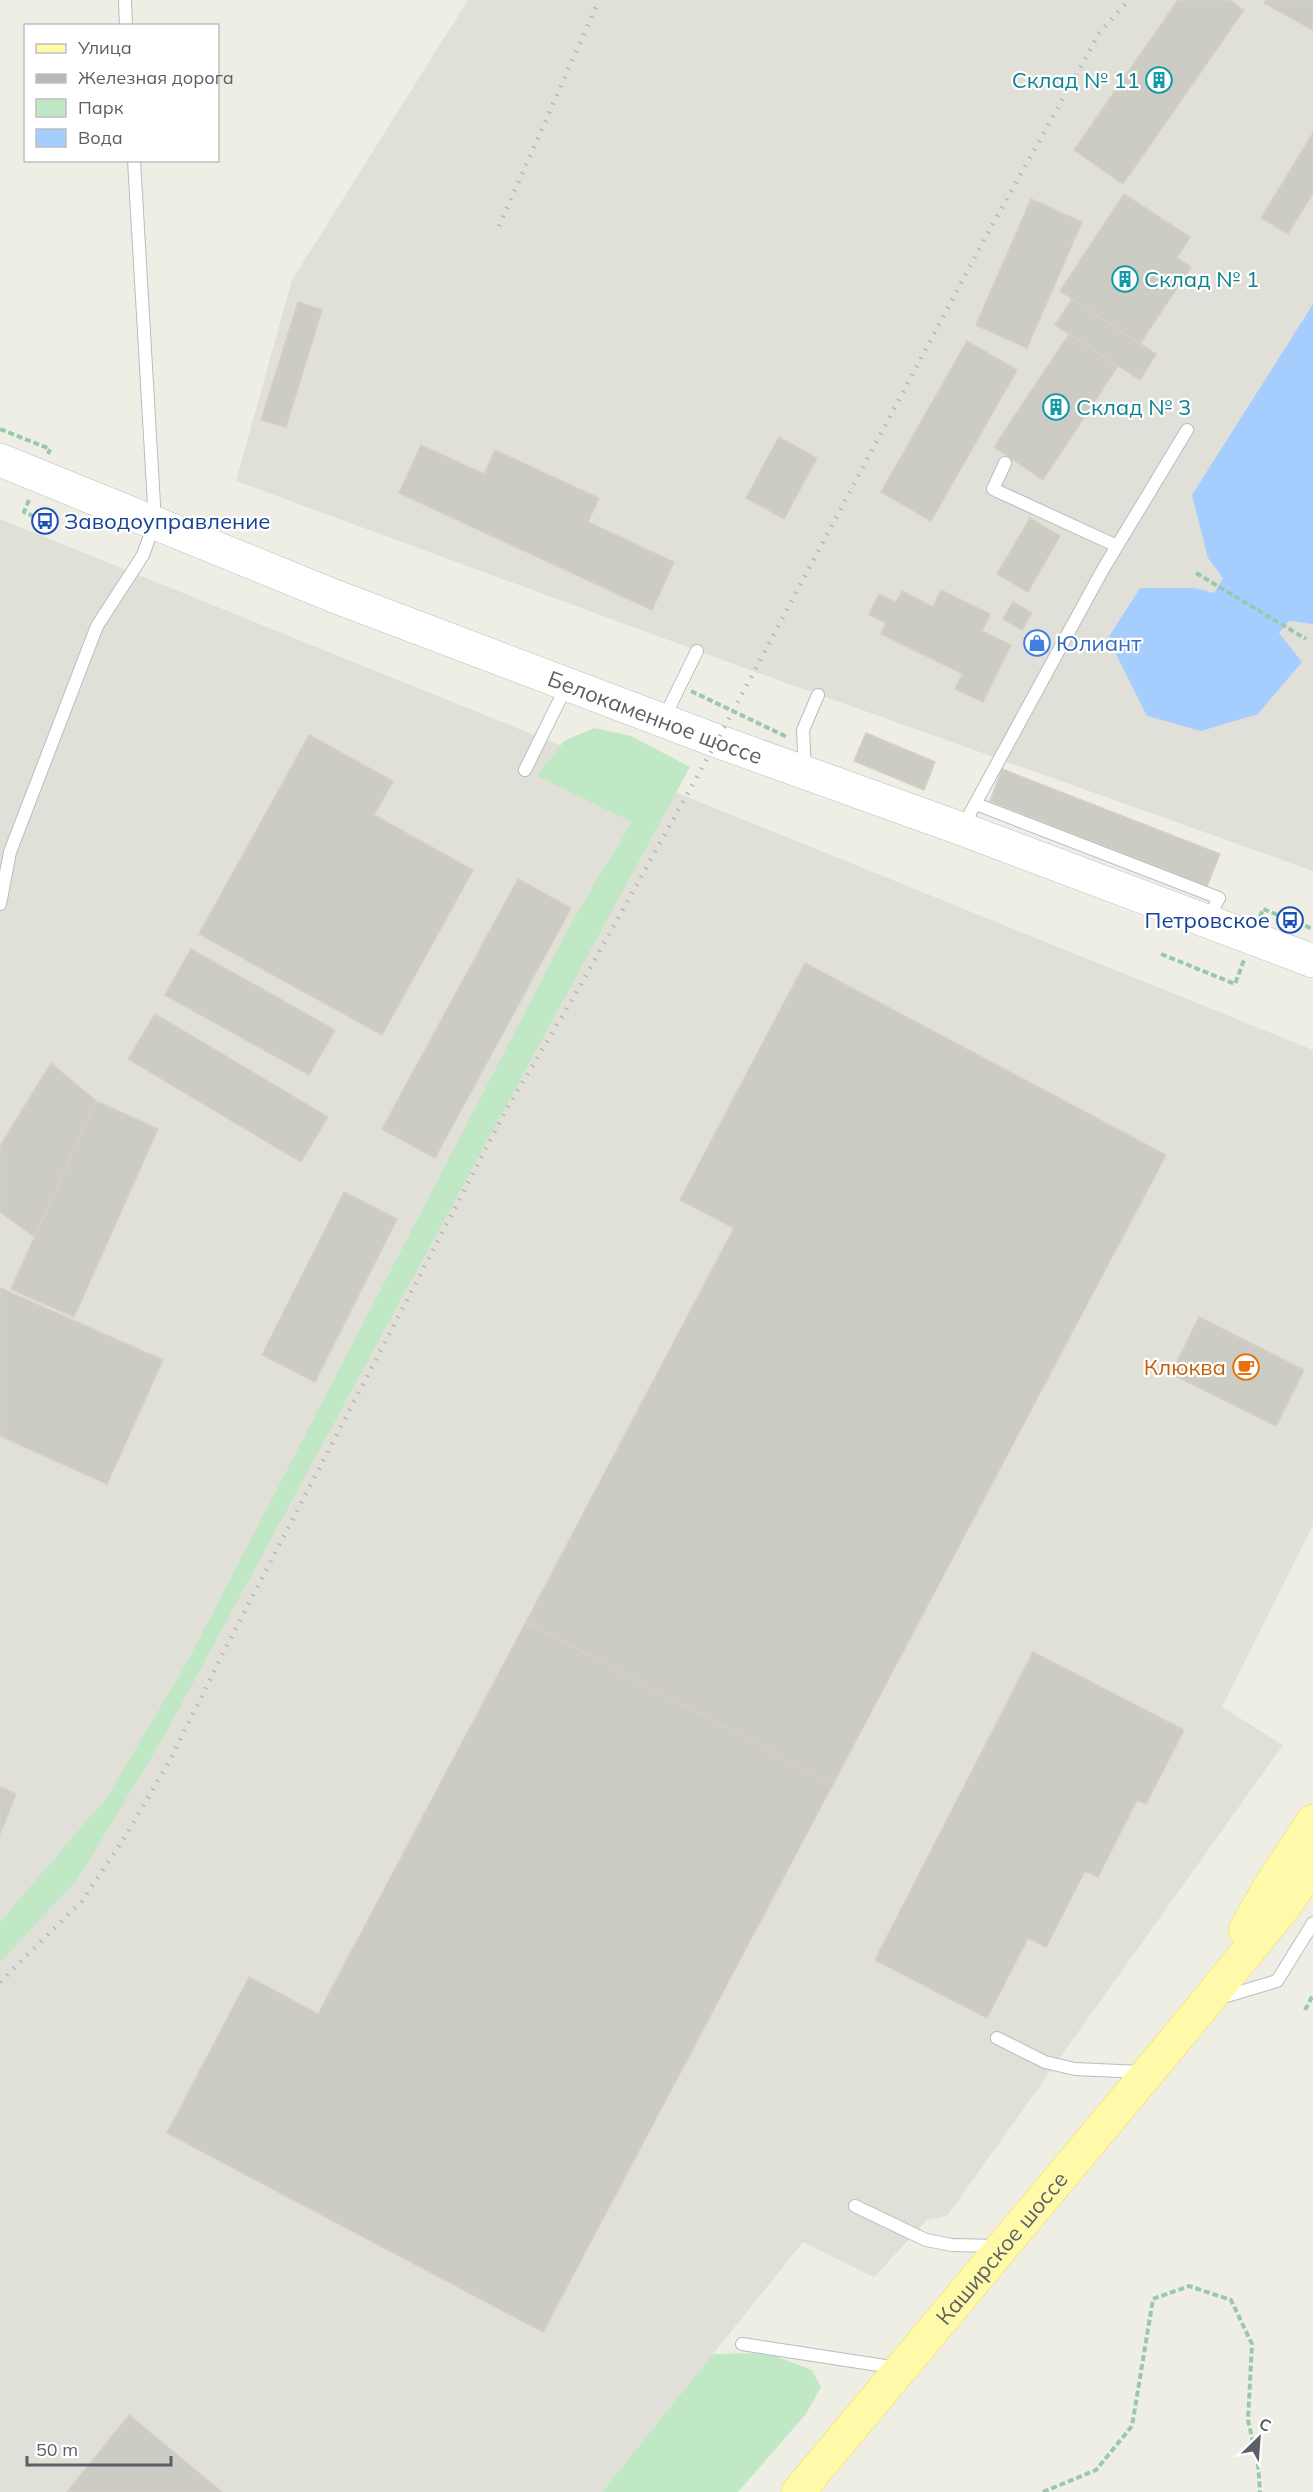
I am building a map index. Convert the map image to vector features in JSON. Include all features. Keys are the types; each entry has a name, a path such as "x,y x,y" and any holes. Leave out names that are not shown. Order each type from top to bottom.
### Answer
{"main road":[{"name":"Белокаменное шоссе","path":"0,460 334,596 663,720 804,759 969,816 1207,921 1313,961"},
{"name":"Каширское шоссе","path":"1204,2002 1267,1891 1313,1821"},
{"name":"Каширское шоссе","path":"798,2492 1148,2073 1284,1907 1313,1864"}],"lane":[{"path":"125,0 126,24"},
{"path":"0,904 10,852 97,626 143,555 155,522 134,162"},
{"path":"969,816 1117,546 1187,430"},
{"path":"1005,463 993,489 1117,546"},
{"path":"663,720 697,651"},
{"path":"525,770 568,684"},
{"path":"804,759 803,730 818,694"},
{"path":"1204,2002 1277,1981 1313,1923"},
{"path":"997,2038 1045,2062 1075,2069 1148,2073"},
{"path":"855,2206 926,2240 951,2245 1004,2246"},
{"path":"742,2344 901,2369"}],"path":[{"path":"1196,573 1306,639"},
{"path":"680,686 804,759"},
{"path":"1305,2010 1313,1995"},
{"path":"1043,2492 1096,2470 1131,2426 1153,2299 1189,2286 1231,2300 1252,2344 1248,2420 1258,2464 1260,2492"}],"shaded area":[{"path":"468,0 1313,0 1313,871 747,669 236,481 292,280"},
{"path":"0,519 1313,1050 1313,1525 1222,1707 1283,1745 947,2216 927,2220 874,2277 803,2242 602,2492 0,2492"}],"green space":[{"path":"594,728 631,736 690,767 163,1738 77,1880 0,1962 0,1922 107,1797 186,1664 575,916 632,822 537,776 564,741"},
{"path":"767,2353 812,2370 821,2387 806,2414 738,2492 602,2492 713,2354"}],"water":[{"path":"1313,304 1313,624 1289,621 1279,633 1302,662 1258,714 1201,731 1147,716 1108,638 1140,588 1195,588 1214,593 1223,578 1208,558 1192,495"}],"building":[{"name":"Склад № 11","path":"1178,0 1229,0 1244,10 1123,184 1074,150"},
{"path":"1266,0 1313,0 1313,30 1264,3"},
{"path":"1313,133 1313,193 1288,234 1261,218"},
{"name":"Склад № 1","path":"1124,194 1190,237 1177,258 1191,267 1140,344 1060,291"},
{"path":"1031,199 1082,222 1027,348 976,325"},
{"path":"1072,299 1156,354 1140,380 1055,325"},
{"path":"298,302 322,310 286,427 261,420"},
{"name":"Склад № 3","path":"1069,334 1118,366 1043,480 994,447"},
{"path":"967,341 1017,370 931,521 881,492"},
{"path":"779,437 817,458 784,519 746,498"},
{"path":"421,445 484,474 495,450 599,498 588,522 674,562 652,610 399,493"},
{"path":"1030,518 1060,536 1028,592 997,574"},
{"path":"941,590 990,614 982,631 1011,645 983,702 955,689 963,674 881,634 886,623 869,615 879,594 896,602 902,591 933,607"},
{"path":"1013,602 1032,613 1022,630 1003,619"},
{"path":"866,733 935,762 924,790 854,761"},
{"path":"309,735 393,781 374,815 473,870 382,1035 199,934"},
{"path":"1002,769 1220,854 1207,886 990,801"},
{"path":"518,879 571,908 435,1158 382,1129"},
{"path":"191,949 335,1030 309,1075 165,995"},
{"path":"805,963 1166,1155 833,1784 526,1622 734,1228 680,1200"},
{"path":"155,1014 328,1117 301,1162 128,1059"},
{"path":"51,1063 96,1101 35,1237 0,1212 0,1146"},
{"path":"96,1101 158,1129 74,1317 11,1289"},
{"path":"344,1192 397,1219 315,1382 262,1355"},
{"path":"0,1288 163,1360 107,1484 0,1436"},
{"path":"1199,1317 1304,1370 1276,1426 1171,1374"},
{"path":"526,1622 833,1784 543,2332 167,2133 249,1977 318,2014"},
{"path":"1033,1652 1184,1730 1146,1804 1137,1800 1098,1877 1085,1871 1046,1947 1028,1938 987,2018 875,1960"},
{"path":"0,1787 16,1794 0,1834"},
{"path":"129,2415 222,2492 67,2492"}],"railway":[{"path":"499,226 599,0"},
{"path":"0,1982 82,1901 125,1837 170,1760 224,1651 506,1110 579,988 717,741 984,240 1100,32 1129,0"}],"place":[{"name":"Склад № 11","path":"1159,80"},
{"name":"Склад № 1","path":"1125,279"},
{"name":"Склад № 3","path":"1056,407"},
{"name":"Заводоуправление","path":"45,521"},
{"name":"Юлиант","path":"1037,643"},
{"name":"Петровское","path":"1290,920"},
{"name":"Клюква","path":"1246,1367"}]}
